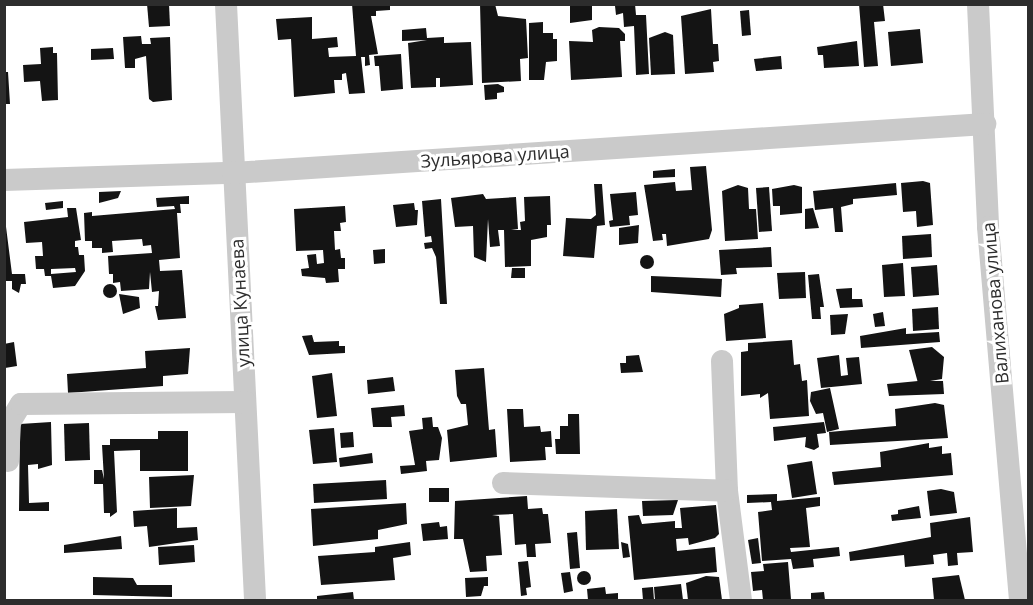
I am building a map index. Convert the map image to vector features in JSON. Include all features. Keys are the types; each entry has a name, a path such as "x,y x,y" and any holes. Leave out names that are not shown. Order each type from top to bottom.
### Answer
{"street":[{"name":"улица Кунаева","path":"226,4 255,600"},
{"name":"Валиханова улица","path":"978,4 988,227 1023,563 1020,600"},
{"name":"Зульярова улица","path":"4,180 233,173 985,124"},
{"path":"722,361 727,491 741,600"},
{"path":"8,461 10,422 21,404 245,402"},
{"path":"503,483 727,491"}],"building":[{"path":"147,4 169,4 170,26 149,27"},
{"path":"352,4 390,4 390,10 376,11 376,16 371,16 378,54 369,55 370,65 365,66 365,57 361,57 365,93 349,94 346,73 342,74 342,80 334,80 335,93 294,97 291,39 278,40 276,19 312,17 312,39 337,37 338,47 328,48 329,57 356,56"},
{"path":"480,4 495,4 498,16 526,19 528,58 520,59 521,81 482,83"},
{"path":"570,4 592,4 592,20 570,23"},
{"path":"635,4 636,15 646,15 649,74 636,75 634,26 624,27 623,13 616,15 615,6"},
{"path":"859,4 883,4 885,21 874,22 878,66 864,67"},
{"path":"711,9 713,44 718,44 719,61 713,62 714,72 685,74 681,16"},
{"path":"749,10 751,35 742,36 740,11"},
{"path":"543,22 543,33 553,33 553,39 557,39 557,61 546,62 544,80 529,80 529,23"},
{"path":"599,27 619,28 625,34 625,41 620,41 622,77 571,80 569,41 593,42 592,30"},
{"path":"426,28 427,38 444,37 444,43 471,42 473,85 440,87 440,78 436,78 436,87 411,88 408,43 427,40 402,41 402,30"},
{"path":"920,29 923,63 891,66 888,32"},
{"path":"665,32 673,35 675,74 651,75 649,38"},
{"path":"141,36 142,44 151,44 150,38 170,37 172,100 153,102 149,99 146,56 135,59 135,68 125,68 123,37"},
{"path":"857,41 859,66 824,68 823,55 818,55 817,47"},
{"path":"53,47 53,53 57,53 58,100 42,101 40,81 24,82 23,65 41,64 40,48"},
{"path":"113,48 114,59 91,60 91,49"},
{"path":"401,54 403,89 381,91 379,66 375,66 374,56"},
{"path":"781,56 782,69 756,71 754,59"},
{"path":"4,72 8,72 10,104 4,104"},
{"path":"498,84 504,87 504,92 497,93 497,99 485,100 484,85"},
{"path":"706,166 712,230 709,239 667,246 666,234 662,234 663,240 653,241 644,185 675,182 676,191 692,190 690,167"},
{"path":"675,169 675,177 653,178 653,171"},
{"path":"923,181 930,183 933,225 917,227 916,211 903,212 901,183"},
{"path":"896,183 897,195 853,199 853,204 841,207 843,232 835,232 833,208 815,210 813,191"},
{"path":"594,184 602,184 605,225 597,226 594,258 563,256 566,218 591,219 596,215"},
{"path":"738,185 748,188 749,209 756,209 758,239 725,241 722,191"},
{"path":"794,185 802,187 802,213 780,215 780,206 773,206 772,189"},
{"path":"769,187 772,231 759,232 756,188"},
{"path":"121,191 118,198 99,203 99,192"},
{"path":"636,192 638,215 629,216 630,225 610,227 609,221 613,220 610,194"},
{"path":"483,194 486,199 516,197 518,229 511,230 521,230 520,222 525,221 524,197 550,196 551,225 547,225 547,237 531,240 531,266 505,267 504,230 498,230 500,246 490,247 488,219 486,262 474,257 473,226 455,227 451,198"},
{"path":"189,196 189,204 180,204 181,213 177,213 180,258 159,260 160,271 182,270 186,318 158,320 155,306 158,306 159,291 152,292 150,272 149,289 121,291 120,282 113,283 113,274 109,274 108,256 152,253 151,245 143,246 142,239 112,241 113,252 102,253 102,248 92,248 92,241 85,241 84,213 92,212 92,216 175,209 174,206 157,207 156,198"},
{"path":"441,199 447,304 440,304 436,257 432,248 425,249 424,243 432,242 431,236 425,237 422,201"},
{"path":"63,201 63,208 46,210 45,203"},
{"path":"414,203 415,210 418,210 417,225 396,227 393,205"},
{"path":"345,206 346,222 340,223 341,231 334,231 335,250 340,249 341,258 345,258 345,269 338,269 339,282 326,283 325,278 302,276 301,269 309,268 307,255 316,254 317,264 324,263 323,250 296,251 294,209"},
{"path":"67,208 76,208 81,240 75,241 75,247 78,247 79,255 84,255 85,271 75,286 53,288 51,276 45,276 44,269 36,269 35,256 43,256 42,242 26,243 24,222 68,217","holes":["75,268 76,272 51,274 51,269"]},
{"path":"813,208 819,228 805,229 805,209"},
{"path":"4,211 12,274 25,274 26,284 21,284 19,293 12,289 12,281 4,281"},
{"path":"639,225 638,243 619,245 619,228"},
{"path":"931,234 932,257 903,259 902,236"},
{"path":"771,247 772,267 736,268 737,274 721,275 719,250"},
{"path":"385,249 385,263 374,264 373,250"},
{"path":"644,255 650,255 654,262 650,269 644,269 640,265 640,259"},
{"path":"903,263 905,296 884,297 882,265"},
{"path":"937,265 939,295 913,297 911,267"},
{"path":"512,268 525,268 525,278 511,278"},
{"path":"805,272 806,298 779,299 777,273"},
{"path":"819,274 824,307 820,307 821,319 812,319 808,275"},
{"path":"651,276 722,279 721,297 651,292"},
{"path":"107,284 113,284 117,291 113,298 107,298 103,294 103,288"},
{"path":"852,288 852,299 862,299 863,307 840,308 836,289"},
{"path":"119,294 139,297 140,308 123,314"},
{"path":"763,303 766,338 726,341 724,314 739,308 739,305"},
{"path":"938,307 939,329 913,331 912,309"},
{"path":"883,312 885,326 875,327 873,314"},
{"path":"848,314 845,334 831,335 830,315"},
{"path":"906,328 906,334 939,332 940,342 861,348 860,336"},
{"path":"312,335 314,342 339,341 339,346 345,346 345,353 309,355 302,336"},
{"path":"792,340 794,365 800,364 802,381 807,380 809,416 770,419 768,393 760,398 760,394 741,396 741,352 748,351 748,343"},
{"path":"14,342 17,366 5,368 4,344"},
{"path":"932,347 944,357 942,379 918,383 909,350"},
{"path":"190,348 188,374 163,376 163,386 68,393 67,374 146,368 145,351"},
{"path":"639,355 643,372 621,373 620,363 626,363 626,356"},
{"path":"839,355 841,376 848,375 846,358 859,357 862,384 821,388 817,358"},
{"path":"484,368 489,430 495,429 497,457 450,462 447,430 468,425 466,404 461,404 457,396 455,370"},
{"path":"332,373 337,416 317,418 312,376"},
{"path":"393,377 395,391 368,394 367,380"},
{"path":"943,381 944,394 889,396 887,384"},
{"path":"830,388 839,429 827,432 823,413 816,414 810,401 811,392"},
{"path":"935,403 944,405 948,438 830,445 829,432 896,426 895,409"},
{"path":"404,405 405,416 391,417 392,427 373,427 371,408"},
{"path":"507,409 523,409 524,427 540,426 541,432 551,431 552,447 545,447 546,460 510,462"},
{"path":"568,414 579,414 580,454 556,454 555,439 560,439 560,426 568,426"},
{"path":"432,417 433,427 438,427 442,438 439,460 426,461 427,471 401,474 400,466 415,465 409,431 423,429 422,418"},
{"path":"51,422 52,465 38,469 38,464 28,465 29,503 49,502 49,511 19,511 20,424"},
{"path":"824,422 826,433 817,434 819,447 814,450 805,447 806,437 774,441 773,427"},
{"path":"89,423 90,460 65,461 64,424"},
{"path":"334,428 337,462 313,464 309,430"},
{"path":"158,431 188,431 188,471 140,471 140,450 114,451 117,512 110,517 110,513 104,513 103,484 94,484 94,470 102,470 104,479 102,445 110,445 110,439 158,439"},
{"path":"353,432 354,447 341,448 340,433"},
{"path":"929,443 929,448 942,446 942,454 951,453 953,475 834,485 832,472 881,467 880,452"},
{"path":"372,453 373,463 340,467 339,458"},
{"path":"812,461 817,494 792,498 787,465"},
{"path":"194,475 191,506 150,508 149,477"},
{"path":"386,480 387,499 314,503 313,484"},
{"path":"429,488 449,488 449,502 429,502"},
{"path":"941,489 954,492 957,513 930,516 927,491"},
{"path":"777,494 777,501 820,497 820,506 806,508 810,547 790,548 791,552 839,547 840,556 813,559 814,567 793,569 791,559 762,561 758,512 772,510 771,502 747,503 747,495"},
{"path":"527,496 528,509 542,508 543,514 548,514 551,543 535,544 536,557 527,557 526,544 515,545 513,514 492,515 499,516 502,555 486,556 487,571 470,572 463,539 454,539 455,501"},
{"path":"678,500 673,515 643,516 642,501"},
{"path":"406,503 407,524 378,530 378,539 313,546 311,509"},
{"path":"716,505 719,534 715,538 689,545 688,538 676,539 677,551 715,547 717,572 634,580 628,516 639,515 642,524 675,521 675,528 682,528 680,508"},
{"path":"919,506 921,518 892,521 891,515 898,514 898,510"},
{"path":"177,508 177,528 197,527 198,540 149,547 147,526 134,527 133,511"},
{"path":"617,509 619,549 586,550 585,511"},
{"path":"970,517 973,552 957,553 958,565 948,566 947,553 933,555 934,564 905,567 904,555 850,561 849,552 931,537 930,523"},
{"path":"439,522 440,527 447,526 448,539 423,541 421,524"},
{"path":"577,532 580,568 570,569 567,533"},
{"path":"121,536 122,549 64,553 64,545"},
{"path":"758,538 761,563 752,564 748,540"},
{"path":"410,542 411,555 393,558 395,580 321,585 318,556 375,552 375,547"},
{"path":"621,542 628,544 630,557 623,558"},
{"path":"194,545 195,562 159,565 158,547"},
{"path":"528,561 531,587 526,588 527,595 521,596 518,562"},
{"path":"788,562 791,599 763,600 762,590 753,591 751,572 764,571 763,564"},
{"path":"584,571 589,573 591,578 589,583 584,585 579,583 577,578 579,573"},
{"path":"570,572 573,591 564,593 561,573"},
{"path":"959,575 965,600 934,600 932,578"},
{"path":"706,576 719,577 722,600 688,600 686,583"},
{"path":"93,577 133,578 137,585 172,585 172,597 93,595"},
{"path":"488,577 488,586 484,586 481,596 466,597 465,578"},
{"path":"681,584 683,600 655,600 654,587"},
{"path":"605,587 606,594 618,593 618,600 588,600 587,589"},
{"path":"653,587 654,600 643,600 642,588"},
{"path":"353,592 354,600 317,600 317,596"},
{"path":"824,592 825,600 811,600 811,593"}]}
